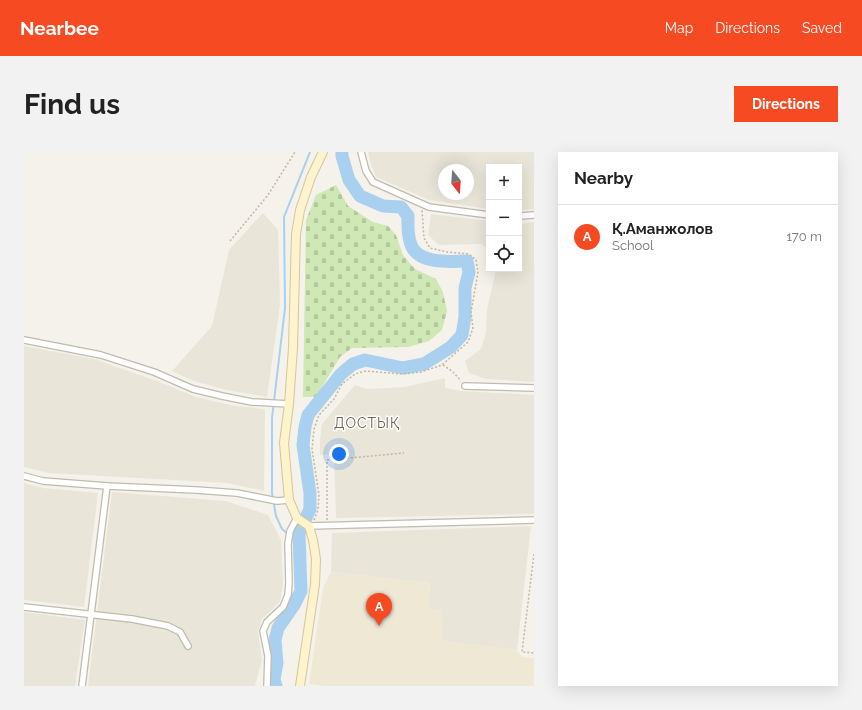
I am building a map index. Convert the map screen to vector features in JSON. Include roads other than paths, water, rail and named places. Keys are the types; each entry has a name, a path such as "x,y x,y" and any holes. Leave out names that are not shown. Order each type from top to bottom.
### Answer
{"main road":[{"path":"300,686 315,584 316,558 309,526 297,518 289,500 284,443 289,404 293,348 296,234 300,210 322,152"}],"street":[{"path":"361,152 366,171 373,182 429,207 486,215"},
{"path":"522,216 534,216"},
{"path":"24,340 101,355 154,372 193,389 252,402 289,404"},
{"path":"465,386 534,388"},
{"path":"24,476 43,481 237,493 277,501 289,500"},
{"path":"82,686 107,486"},
{"path":"267,686 268,656 263,631 267,622 283,607 288,595 288,544 290,531 297,518"},
{"path":"309,526 534,520"},
{"path":"24,607 132,619 168,626 180,632 188,646"}],"waterway":[{"path":"288,534 282,529 276,516 272,493 272,418 285,308 284,217 310,152"},
{"path":"276,686 274,679 277,663 275,640 278,628 294,605 301,591 299,533 310,509 310,493 303,445 308,415 341,374 353,364 365,360 403,368 424,364 451,347 462,335 465,317 465,288 469,272 467,261 431,260 417,253 412,248 408,234 408,216 401,207 383,206 360,196 349,180 342,152"},
{"path":"291,538 300,547"}],"place":[{"name":"Қ.Аманжолов","path":"379,626"}],"district":[{"name":"ДОСТЫҚ","path":"367,423"}]}
